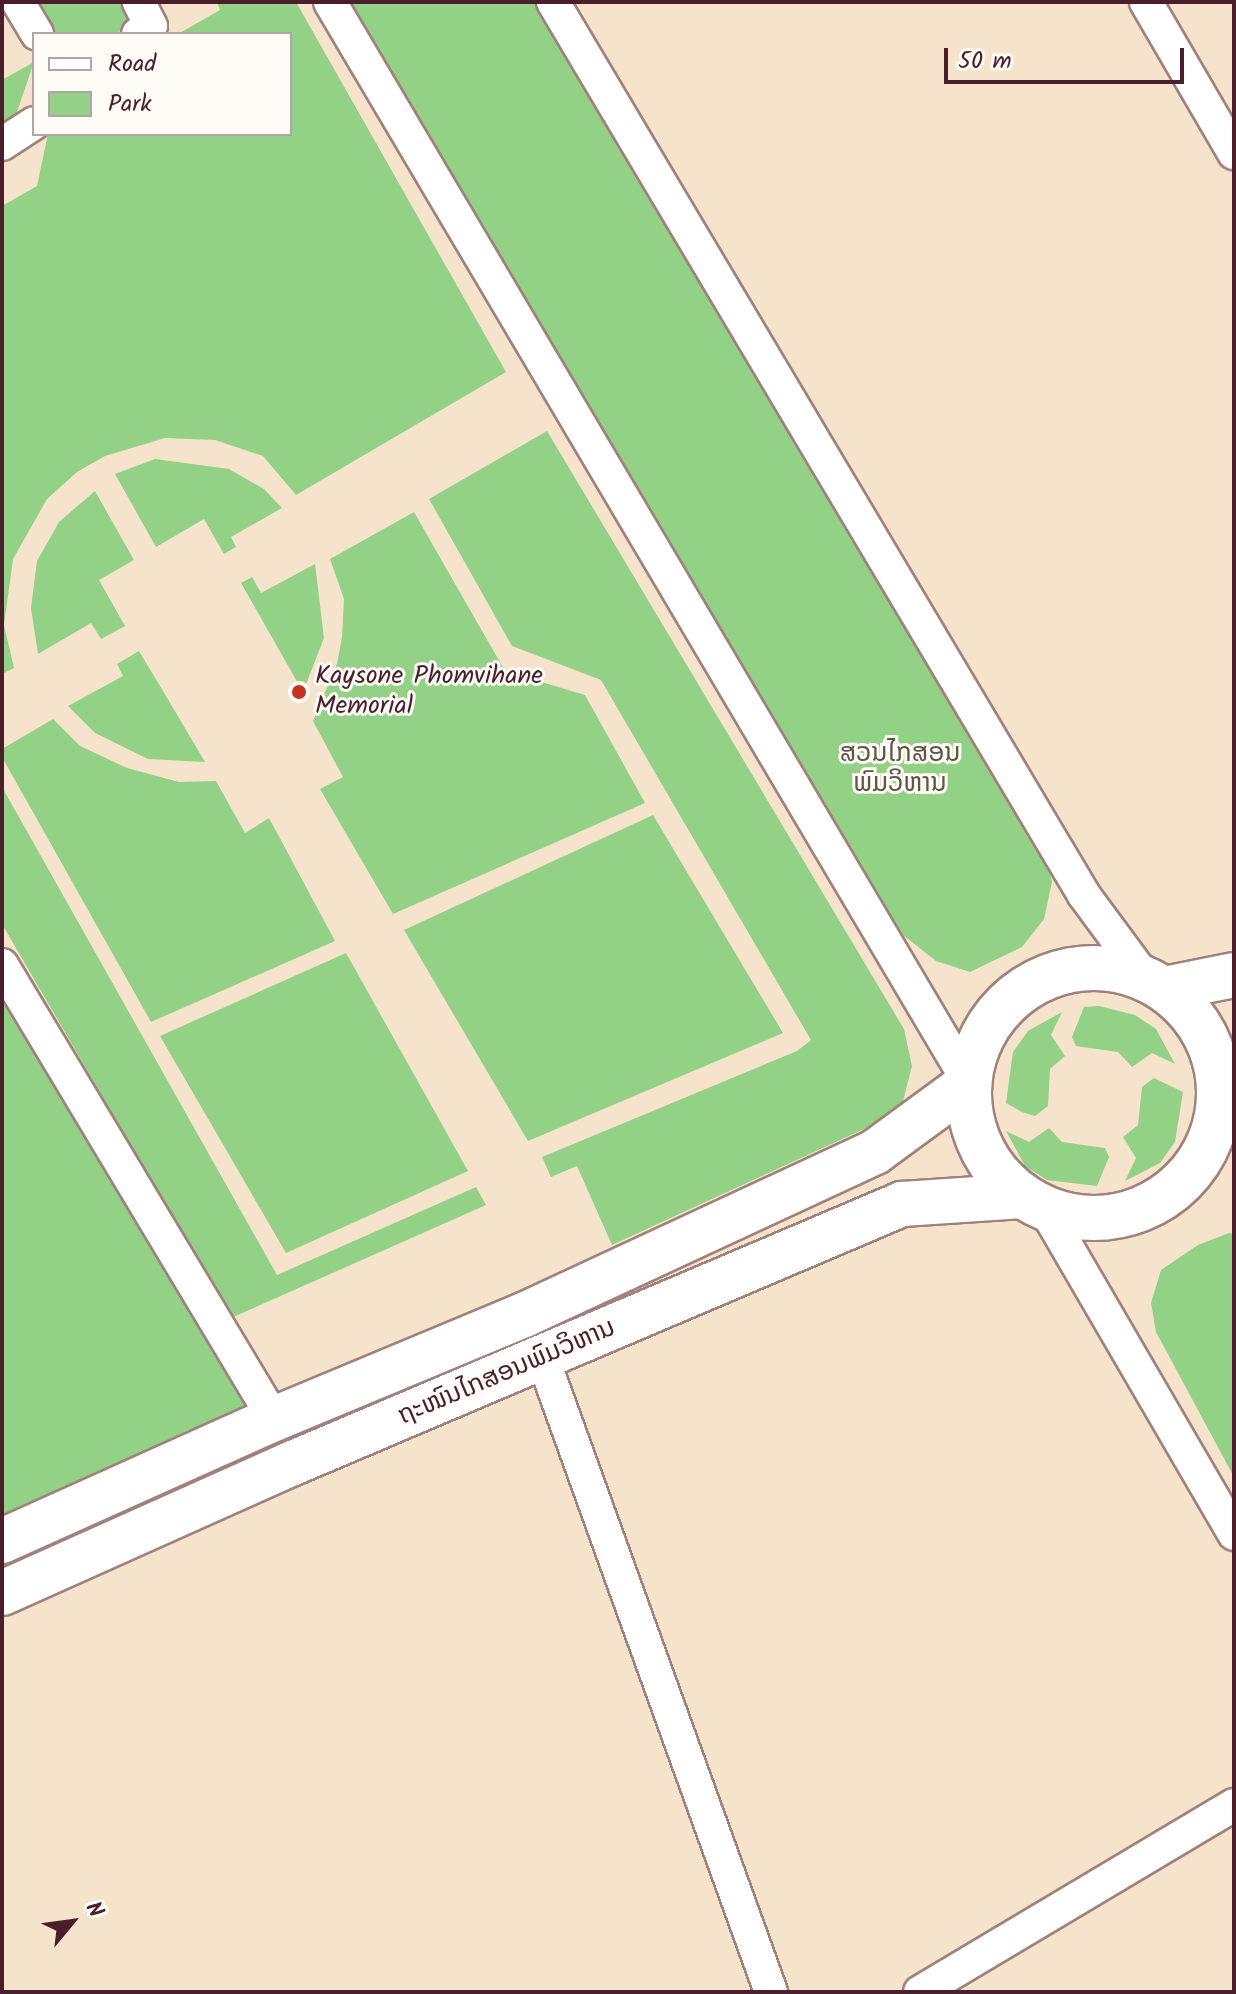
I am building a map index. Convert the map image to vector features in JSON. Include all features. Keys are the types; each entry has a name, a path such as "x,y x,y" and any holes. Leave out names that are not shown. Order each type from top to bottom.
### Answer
{"highway":[{"path":"1155,984 1203,1032 1227,1099 1194,1170 1159,1202 1138,1212 1091,1219 1034,1203 999,1174 981,1147 969,1083 992,1019 1029,986 1074,969 1099,967 1155,984 1234,975"},
{"name":"ຖະໜົນໄກສອນພົມວິຫານ","path":"2,1541 274,1419 572,1293 875,1152 969,1083"},
{"name":"ຖະໜົນໄກສອນພົມວິຫານ","path":"2,1593 293,1463 902,1204 1034,1203"},
{"path":"572,1293 591,1336"}],"street":[{"path":"18,2 36,32"},
{"path":"139,2 151,26 141,32"},
{"path":"330,2 969,1083"},
{"path":"553,2 1084,895 1155,984"},
{"path":"1146,2 1234,153"},
{"path":"2,144 32,124"},
{"path":"2,965 274,1419"},
{"path":"1034,1203 1234,1534"},
{"path":"543,1359 771,1992"},
{"path":"920,1992 1234,1805"}],"green space":[{"path":"39,2 128,2 139,21 119,32 55,32"},
{"path":"217,2 296,2 506,372 296,495 263,456 215,440 165,438 105,456 77,472 47,499 13,559 4,625 14,668 2,674 2,206 37,186 48,136 292,136 292,32 182,32 220,10"},
{"name":"ສວນໄກສອນ ພົມວິຫານ","path":"349,2 538,2 1047,857 1052,882 1044,919 1022,947 970,972 936,961 903,935"},
{"path":"32,63 17,112 2,128 2,80"},
{"path":"547,431 904,1029 912,1066 903,1101 892,1116 612,1245 577,1166 551,1177 542,1157 797,1051 811,1040 601,680 512,646 429,499"},
{"path":"155,459 229,469 264,489 282,508 231,537 236,547 224,554 204,519 156,547 115,474"},
{"path":"95,491 134,560 99,580 125,626 101,639 91,623 38,654 31,608 37,561 59,522"},
{"path":"414,512 505,671 585,695 645,803 393,914 320,789 343,777 313,721 337,664 342,637 344,599 330,559"},
{"path":"315,564 324,638 303,692 241,583 252,577 261,593"},
{"path":"139,651 205,762 148,759 95,733 68,706 123,676 117,664"},
{"path":"53,719 80,746 127,768 179,782 216,781 245,833 269,818 335,941 151,1022 2,757 2,749"},
{"path":"2,787 277,1275 476,1187 486,1205 231,1318 2,924"},
{"path":"653,815 783,1033 528,1141 404,930"},
{"path":"346,953 468,1171 286,1253 160,1036"},
{"path":"2,985 252,1407 2,1520"},
{"path":"1099,1006 1135,1015 1156,1029 1175,1064 1152,1053 1132,1067 1118,1052 1076,1046 1072,1037 1084,1007"},
{"path":"1062,1012 1051,1035 1065,1056 1050,1069 1048,1106 1035,1116 1022,1112 1006,1103 1013,1052 1028,1031"},
{"path":"1154,1078 1183,1092 1175,1142 1160,1163 1125,1181 1136,1158 1123,1137 1138,1125 1142,1087"},
{"path":"1049,1128 1062,1142 1105,1148 1109,1157 1097,1186 1047,1180 1025,1166 1006,1131 1029,1142"},
{"path":"1229,1233 1234,1234 1234,1477 1156,1332 1151,1303 1161,1270 1198,1245"}],"place":[{"name":"Kaysone Phomvihane Memorial","path":"299,692"}]}
